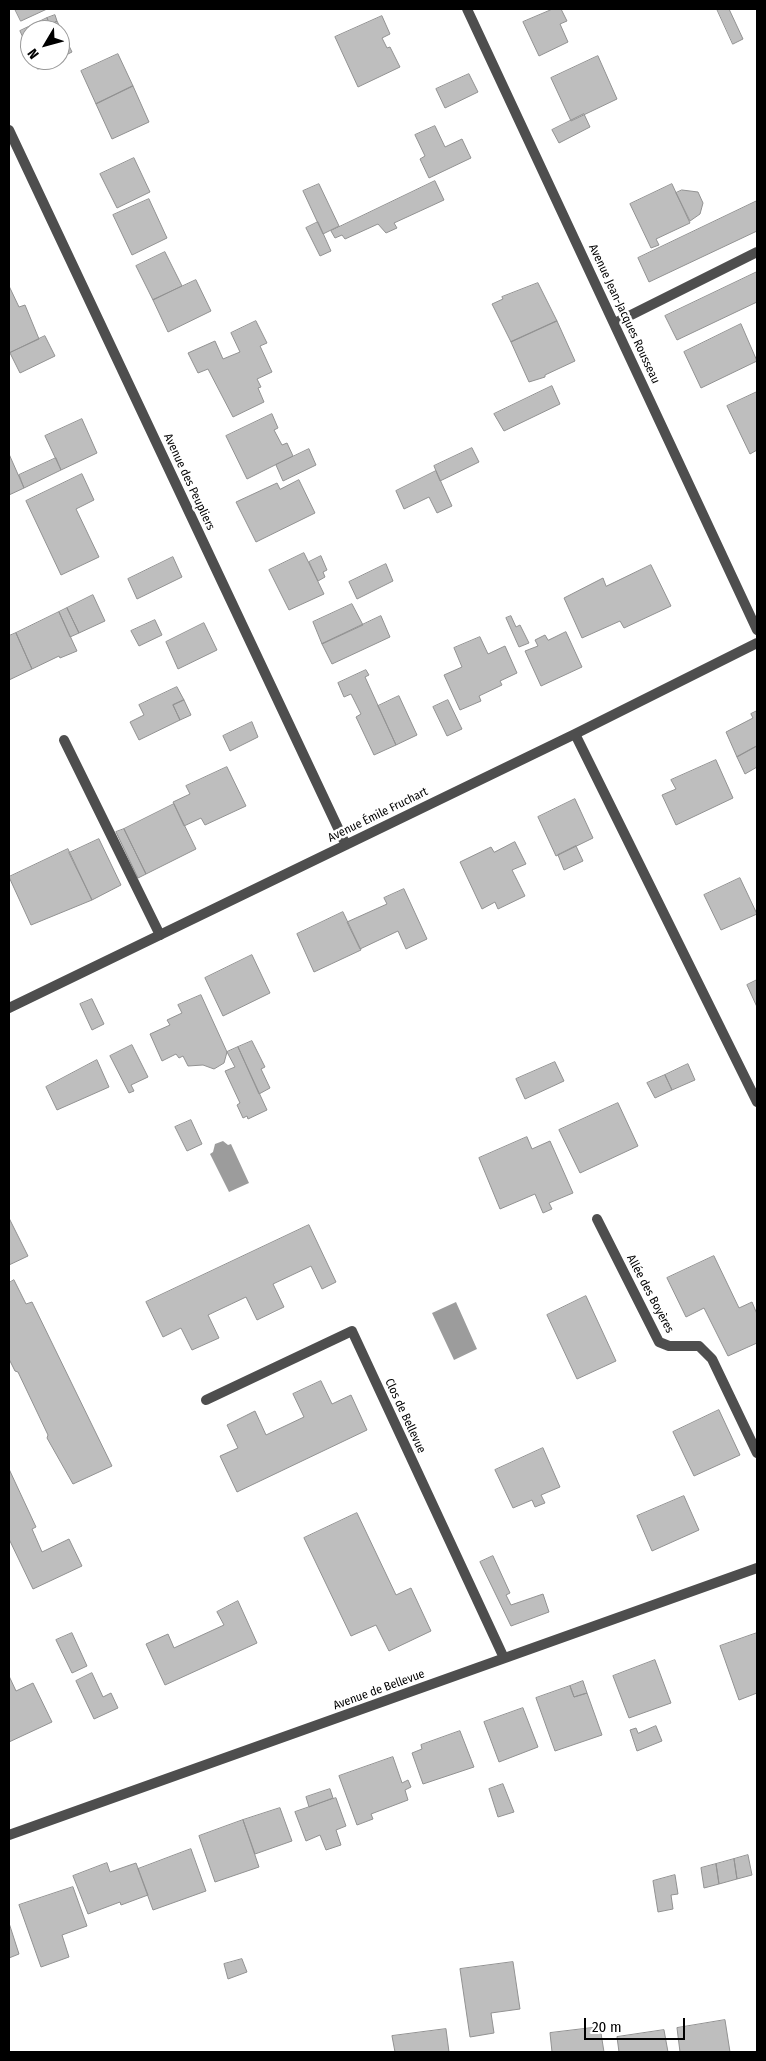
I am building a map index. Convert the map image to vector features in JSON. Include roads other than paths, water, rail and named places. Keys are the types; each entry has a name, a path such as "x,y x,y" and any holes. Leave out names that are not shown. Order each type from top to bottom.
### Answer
{"street":[{"name":"Avenue Jean-Jacques Rousseau","path":"467,9 757,630"},
{"name":"Avenue des Peupliers","path":"9,130 346,845"},
{"path":"615,323 757,252"},
{"name":"Avenue Émile Fruchart","path":"9,1008 575,734 757,643"},
{"path":"575,734 757,1102"},
{"path":"64,740 160,934"},
{"name":"Allée des Boyères","path":"597,1219 658,1342 669,1346 699,1346 712,1359 757,1453"},
{"name":"Clos de Bellevue","path":"206,1400 352,1331 504,1658"},
{"name":"Avenue de Bellevue","path":"9,1835 757,1568"}]}
